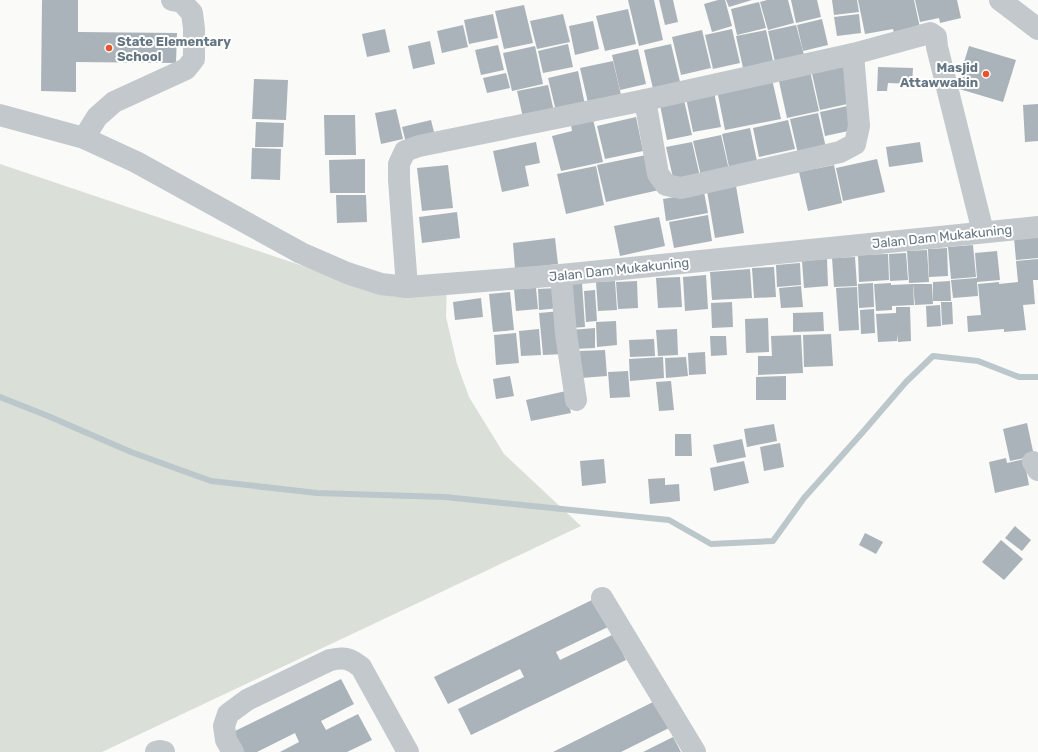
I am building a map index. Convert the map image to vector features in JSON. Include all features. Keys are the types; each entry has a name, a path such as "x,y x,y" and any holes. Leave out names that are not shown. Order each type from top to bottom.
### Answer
{"street":[{"path":"84,138 97,117 114,102 186,69 194,59 194,29 192,13 182,2 172,0"},
{"path":"1000,0 1038,29"},
{"path":"407,287 399,180 399,164 405,151 419,146 645,100 853,54 930,33 936,37 937,47 983,232"},
{"path":"645,100 658,174 666,185 681,188 840,152 855,144 859,126 853,54"},
{"name":"Jalan Dam Mukakuning","path":"0,115 84,138 136,162 301,253 340,270 381,284 407,287 562,275 1038,227"},
{"path":"562,275 566,334 576,400"},
{"path":"602,598 695,752"},
{"path":"233,752 226,740 224,726 228,714 247,700 330,660 342,657 352,659 361,667 408,752"},
{"path":"156,752 164,752"}],"shaded area":[{"path":"0,164 395,297 447,280 446,317 457,364 469,397 504,454 581,526 102,752 0,752"}],"building":[{"name":"State Elementary School","path":"42,0 78,0 78,32 177,33 176,63 76,62 76,92 41,91"},
{"path":"628,0 654,0 663,40 639,46"},
{"path":"659,0 673,0 678,22 665,25"},
{"path":"718,0 725,0 732,26 712,32 704,4"},
{"path":"726,0 752,0 729,7"},
{"path":"767,0 788,0 794,23 768,30 760,2"},
{"path":"791,0 817,0 821,17 796,23"},
{"path":"832,0 857,0 859,12 834,15"},
{"path":"858,0 914,0 920,28 894,33 893,29 865,34"},
{"path":"915,0 957,0 961,18 940,23 939,18 920,22"},
{"path":"759,2 766,28 737,35 731,9"},
{"path":"524,5 533,43 504,49 495,11"},
{"path":"628,9 636,44 605,51 596,16"},
{"path":"493,14 498,38 469,44 464,20"},
{"path":"563,14 570,42 537,49 530,21"},
{"path":"859,14 861,33 837,36 834,17"},
{"path":"822,19 828,45 803,51 797,25"},
{"path":"593,21 599,49 575,55 569,26"},
{"path":"463,25 468,47 442,53 437,31"},
{"path":"796,25 804,55 775,62 768,31"},
{"path":"385,29 390,52 367,57 362,34"},
{"path":"732,29 740,63 713,69 705,35"},
{"path":"702,30 711,68 681,75 672,37"},
{"path":"766,30 773,61 743,68 736,36"},
{"path":"430,41 435,64 413,69 408,46"},
{"path":"568,44 573,67 543,73 538,51"},
{"path":"671,44 681,86 654,93 644,50"},
{"path":"498,45 504,70 481,75 475,50"},
{"path":"535,46 543,84 512,91 503,53"},
{"name":"Masjid Attawwabin","path":"969,46 1016,60 1003,102 956,88"},
{"path":"638,49 646,84 620,90 612,55"},
{"path":"613,61 622,99 589,107 580,68"},
{"path":"843,62 852,103 820,110 811,69"},
{"path":"878,67 913,68 912,84 888,83 887,91 877,91"},
{"path":"578,71 585,105 556,111 548,78"},
{"path":"810,71 819,111 787,118 778,77"},
{"path":"506,73 510,88 487,93 483,78"},
{"path":"254,79 288,80 286,120 252,119"},
{"path":"772,79 781,119 725,130 717,90"},
{"path":"548,85 555,116 524,122 517,91"},
{"path":"714,92 721,127 693,132 686,98"},
{"path":"684,100 692,135 667,140 660,105"},
{"path":"1038,104 1038,141 1025,142 1023,105"},
{"path":"852,105 858,129 825,136 820,112"},
{"path":"396,109 403,139 381,144 375,113"},
{"path":"818,113 827,152 799,158 790,119"},
{"path":"324,115 355,115 356,155 325,155"},
{"path":"636,117 643,151 605,159 597,126"},
{"path":"593,119 603,162 561,171 552,136 572,131 571,125"},
{"path":"431,120 436,140 407,147 402,127"},
{"path":"788,120 795,149 759,157 753,128"},
{"path":"256,122 284,123 283,147 255,147"},
{"path":"750,128 757,161 729,167 722,134"},
{"path":"721,135 729,170 701,176 693,141"},
{"path":"536,142 540,163 525,166 529,186 502,192 493,151"},
{"path":"692,142 700,177 674,182 666,147"},
{"path":"920,142 923,162 889,167 886,147"},
{"path":"252,148 281,149 280,180 251,179"},
{"path":"651,154 659,190 606,202 597,165"},
{"path":"365,159 365,193 330,193 329,160"},
{"path":"877,159 885,192 843,201 836,168"},
{"path":"448,165 453,208 422,211 417,168"},
{"path":"834,165 842,203 808,211 799,172"},
{"path":"596,166 604,205 566,214 557,174"},
{"path":"736,186 744,233 715,238 707,191"},
{"path":"704,192 708,213 666,221 663,199"},
{"path":"336,195 366,195 367,222 337,223"},
{"path":"457,212 460,238 422,243 419,217"},
{"path":"708,215 712,241 674,248 669,222"},
{"path":"659,217 665,246 620,256 614,226"},
{"path":"1038,235 1038,258 1016,260 1014,238"},
{"path":"555,238 558,264 515,269 513,243"},
{"path":"973,245 976,277 951,279 948,247"},
{"path":"947,248 948,276 929,277 928,249"},
{"path":"927,250 929,282 909,283 907,251"},
{"path":"997,251 1000,280 977,282 978,296 953,298 951,280 977,278 975,253"},
{"path":"906,253 908,280 890,281 889,254"},
{"path":"888,254 889,280 859,282 858,255"},
{"path":"855,257 857,286 834,287 832,258"},
{"path":"827,259 828,286 804,288 802,261"},
{"path":"1038,259 1038,280 1033,280 1035,304 1023,305 1026,330 1004,332 1004,329 968,332 967,316 981,315 978,284 1018,282 1016,261"},
{"path":"800,263 801,285 777,287 776,265"},
{"path":"774,267 776,297 754,298 752,268"},
{"path":"750,269 752,298 712,300 710,272"},
{"path":"706,275 708,309 685,311 683,277"},
{"path":"680,277 682,307 658,308 656,278"},
{"path":"615,281 617,310 598,311 596,282"},
{"path":"637,281 638,308 618,309 616,282"},
{"path":"950,281 951,301 933,301 933,282"},
{"path":"582,283 585,327 570,328 568,284"},
{"path":"873,283 874,307 859,308 858,284"},
{"path":"891,283 891,285 913,284 914,305 892,306 892,310 876,311 874,284"},
{"path":"913,284 932,284 933,304 915,305"},
{"path":"801,286 803,307 781,308 779,288"},
{"path":"857,287 859,330 839,331 836,288"},
{"path":"536,288 538,309 516,311 514,289"},
{"path":"559,288 560,308 539,310 538,289"},
{"path":"595,290 597,321 586,322 584,291"},
{"path":"510,292 514,330 493,332 489,294"},
{"path":"481,298 483,317 455,320 453,302"},
{"path":"732,302 733,327 712,328 711,303"},
{"path":"941,302 952,302 953,324 942,325"},
{"path":"940,305 941,326 927,327 926,306"},
{"path":"896,307 910,307 911,341 898,342 897,334 897,341 878,342 876,314 896,313"},
{"path":"874,309 875,333 861,334 860,310"},
{"path":"561,311 565,354 543,355 539,313"},
{"path":"823,312 824,331 793,332 793,313"},
{"path":"768,318 769,352 746,353 745,319"},
{"path":"616,321 617,345 597,347 596,322"},
{"path":"595,328 595,348 572,349 571,330"},
{"path":"539,329 541,355 521,356 519,331"},
{"path":"677,329 678,355 658,356 656,330"},
{"path":"516,333 519,363 496,365 494,335"},
{"path":"831,334 833,366 804,367 803,335"},
{"path":"801,335 803,373 758,375 758,356 772,356 771,336"},
{"path":"710,336 726,336 727,355 711,356"},
{"path":"654,339 655,356 630,357 629,340"},
{"path":"605,350 607,376 581,378 580,351"},
{"path":"705,352 706,374 689,375 688,353"},
{"path":"663,357 664,378 630,381 629,359"},
{"path":"686,357 688,376 666,378 665,358"},
{"path":"628,371 630,397 610,398 608,372"},
{"path":"510,376 514,396 496,399 493,379"},
{"path":"786,376 786,400 756,400 756,377"},
{"path":"671,381 674,410 659,411 656,382"},
{"path":"566,391 571,413 531,421 526,400"},
{"path":"1027,423 1034,456 1010,461 1003,429"},
{"path":"774,424 777,441 747,447 744,429"},
{"path":"675,434 691,434 692,456 675,456"},
{"path":"742,439 746,457 717,463 713,445"},
{"path":"780,443 784,467 764,471 760,447"},
{"path":"1006,458 1007,463 1024,459 1029,485 995,493 989,462"},
{"path":"604,459 606,483 582,486 580,461"},
{"path":"744,461 749,483 714,491 710,468"},
{"path":"665,478 665,485 679,484 680,501 650,504 648,479"},
{"path":"1015,526 1031,540 1022,551 1005,538"},
{"path":"865,533 883,542 876,554 859,545"},
{"path":"1001,540 1023,559 1004,580 982,562"},
{"path":"596,598 610,626 556,652 560,660 614,634 626,660 471,735 458,709 524,677 520,669 448,704 434,677"},
{"path":"341,679 354,704 321,721 326,730 358,714 372,740 347,752 280,752 299,742 295,733 257,752 243,752 233,732"},
{"path":"655,701 669,728 621,752 553,752"},
{"path":"673,737 681,752 643,752"}],"waterway":[{"path":"0,397 131,452 211,481 317,493 445,497 669,520 711,544 773,541 804,498 906,382 933,356 978,361 1019,377 1038,377"}],"place":[{"name":"State Elementary School","path":"109,48"},
{"name":"Masjid Attawwabin","path":"986,74"}]}
